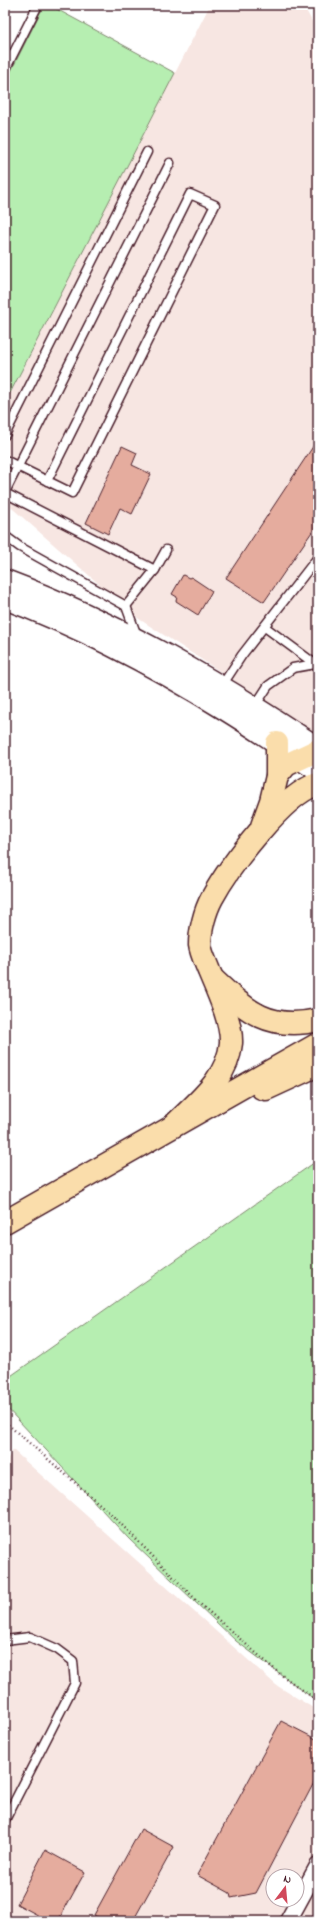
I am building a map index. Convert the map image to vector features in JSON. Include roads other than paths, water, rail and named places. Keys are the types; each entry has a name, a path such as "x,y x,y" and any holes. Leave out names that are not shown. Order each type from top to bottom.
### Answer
{"main road":[{"path":"5,581 44,596 139,640 221,686 254,706 314,766"},
{"path":"5,598 68,624 140,659 228,711 314,766"},
{"path":"262,828 271,801 276,776 277,743"},
{"path":"276,776 286,765 314,766"},
{"path":"174,1126 219,1078 231,1043 230,1028 200,946 202,926 212,899 262,828 314,766"},
{"path":"212,979 234,1000 253,1013 270,1021 299,1024 318,1020"},
{"path":"5,1222 318,1044"},
{"path":"248,1085 266,1089 318,1065"}],"street":[{"path":"288,1921 318,1866"}],"lane":[{"path":"5,70 38,5"},
{"path":"5,435 147,152"},
{"path":"155,570 5,492 170,163"},
{"path":"5,460 72,493 215,205 190,194 48,481"},
{"path":"5,536 20,547 126,606 139,640"},
{"path":"126,606 155,570 166,550"},
{"path":"317,665 293,668 268,686 254,706 228,711 221,686 236,664 318,557"},
{"path":"265,627 317,665"},
{"path":"5,1640 30,1637 57,1649 73,1661 76,1683 5,1820"}]}
